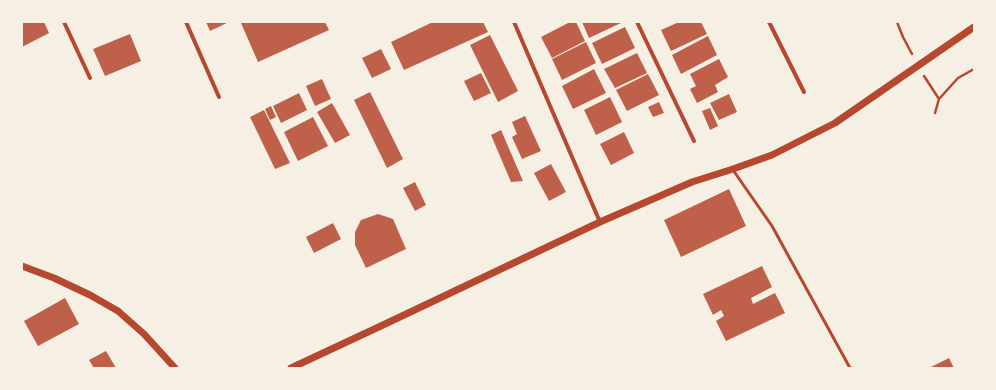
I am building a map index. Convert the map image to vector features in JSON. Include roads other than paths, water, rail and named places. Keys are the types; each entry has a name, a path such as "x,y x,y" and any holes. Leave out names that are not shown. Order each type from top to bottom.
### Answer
{"street":[{"path":"64,22 90,78"},
{"path":"186,22 219,97"},
{"path":"514,22 600,222"},
{"path":"637,22 694,141"},
{"path":"768,22 804,92"},
{"path":"291,368 383,326 600,222 692,182 772,155 835,123 974,27"},
{"path":"22,266 54,278 90,295 118,311 144,334 175,368"}],"lane":[{"path":"732,169 772,226 850,368"}]}
